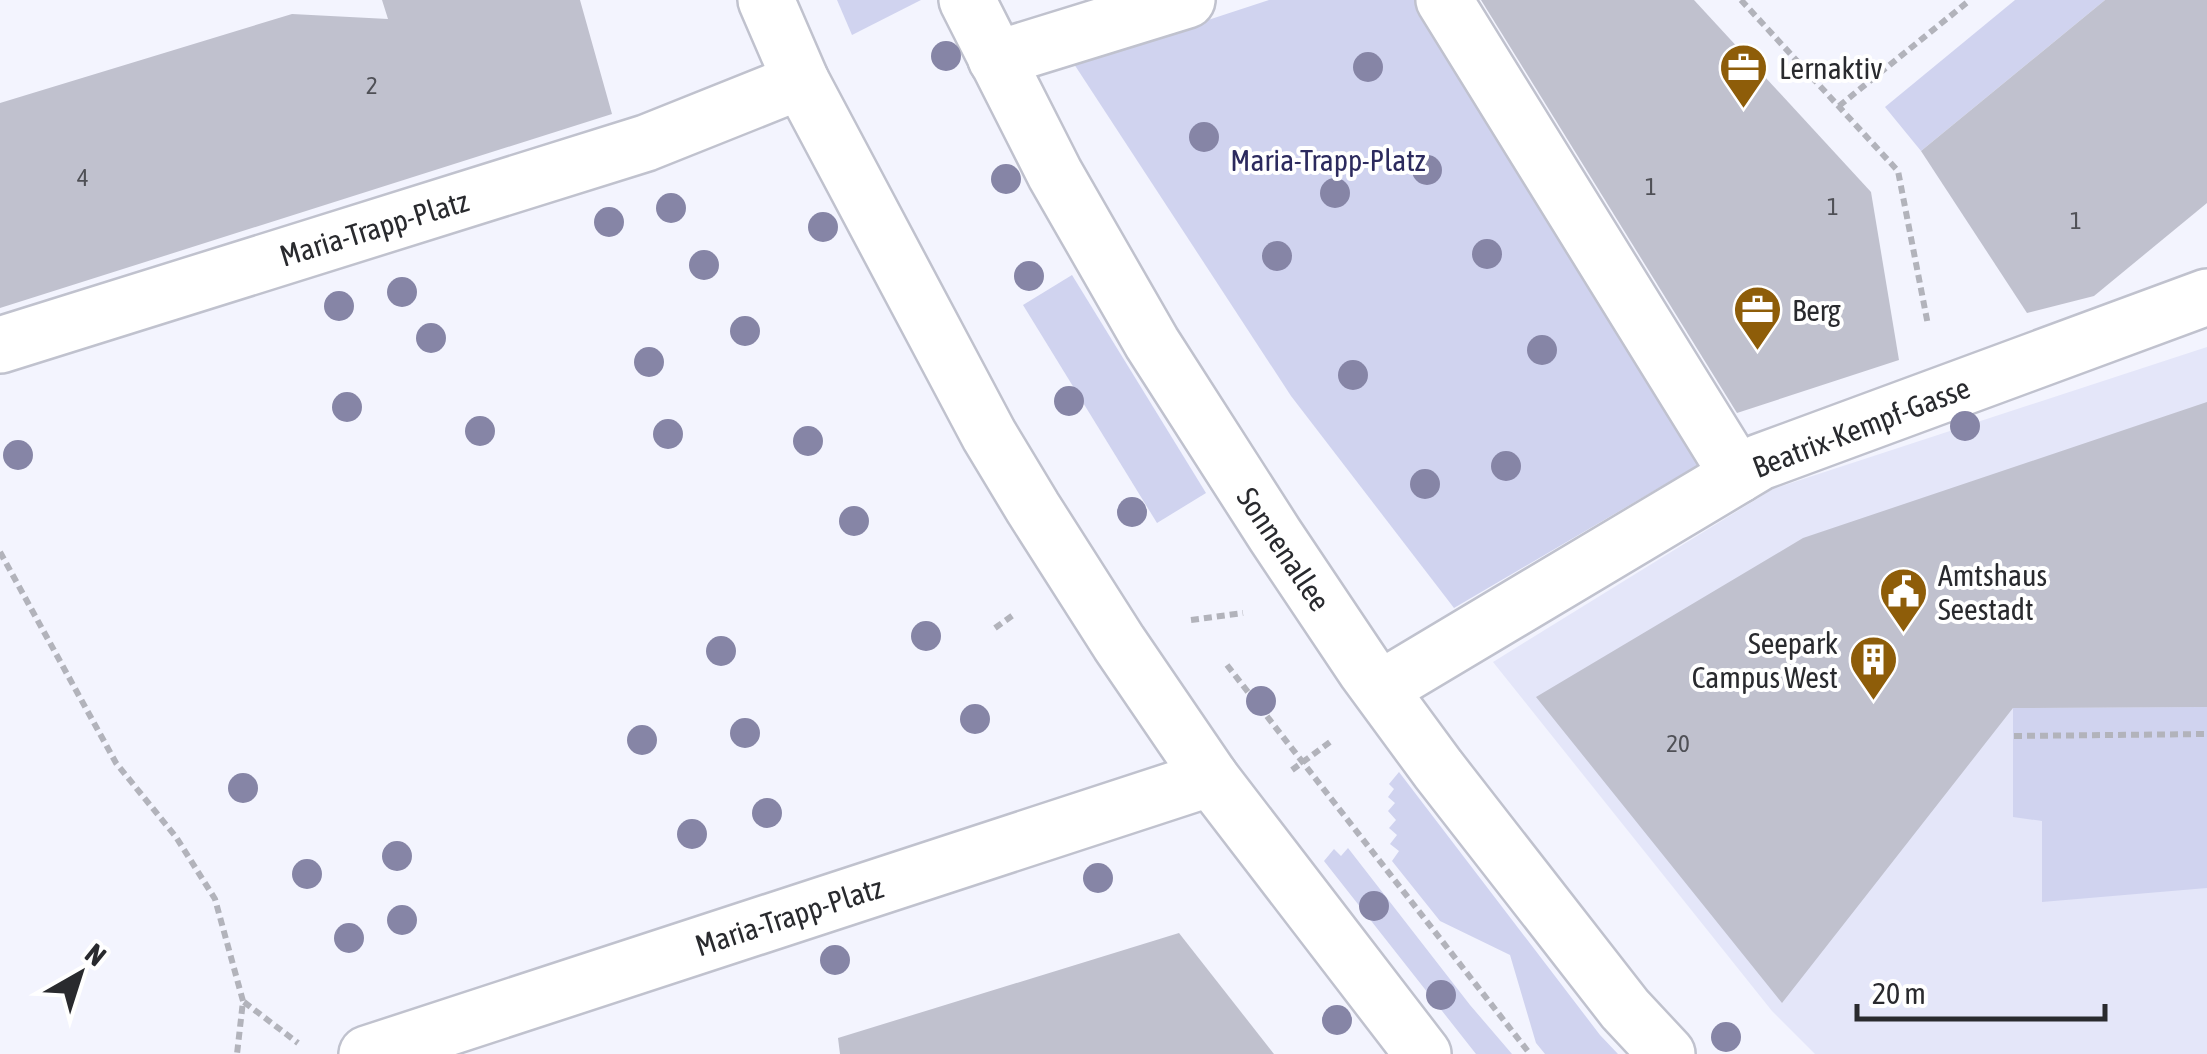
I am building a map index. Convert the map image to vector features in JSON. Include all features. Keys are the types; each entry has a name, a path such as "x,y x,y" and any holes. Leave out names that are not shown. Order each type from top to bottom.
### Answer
{"street":[{"path":"766,0 802,81 989,435 1118,643 1225,797 1423,1054"},
{"name":"Sonnenallee","path":"967,0 1056,174 1152,343 1275,535 1384,694 1626,1009 1667,1054"},
{"path":"996,59 1187,0"},
{"path":"1444,0 1738,476"},
{"name":"Maria-Trapp-Platz","path":"0,346 646,143 802,81"},
{"name":"Beatrix-Kempf-Gasse","path":"1384,694 1760,462 2207,296"},
{"name":"Maria-Trapp-Platz","path":"367,1054 1225,797"}],"path":[{"path":"1741,0 1898,171 1942,395"},
{"path":"1839,106 1970,0"},
{"path":"0,552 116,763 176,837 215,898 244,1002 237,1054"},
{"path":"1182,608 1203,634"},
{"path":"1176,623 1246,613"},
{"path":"1225,663 1530,1054"},
{"path":"1225,797 1303,762 1384,694"},
{"path":"2014,736 2207,734"},
{"path":"244,1002 300,1044"}],"shaded area":[{"path":"2207,347 2207,1054 1815,1054 1772,1011 1493,662 1773,489"}],"green space":[{"path":"837,0 921,0 852,35"},
{"name":"Maria-Trapp-Platz","path":"1269,0 1416,0 1703,462 1454,608 1291,396 1074,64"},
{"path":"2015,0 2105,0 1921,151 1885,107"},
{"path":"1072,275 1206,493 1157,523 1023,305"},
{"path":"2207,707 2207,888 2042,902 2042,821 2013,817 2013,708"},
{"path":"1399,772 1618,1054 1545,1054 1536,1043 1510,955 1440,921 1392,861 1399,851 1390,844 1397,835 1389,828 1396,820 1388,811 1395,803 1388,797 1394,789 1389,784"},
{"path":"1348,848 1512,1054 1476,1054 1324,861 1334,849 1341,856"}],"building":[{"path":"382,0 580,0 612,114 0,308 0,103 292,14 388,19"},
{"path":"1481,0 1694,0 1871,192 1899,360 1737,413"},
{"path":"2105,0 2207,0 2207,203 2094,296 2027,313 1921,151"},
{"name":"Seepark Campus West","path":"2207,402 2207,707 2013,708 1782,1003 1536,697 1803,538"},
{"path":"1179,933 1274,1054 840,1054 838,1038"}],"place":[{"name":"Lernaktiv","path":"1744,110"},
{"name":"Berg","path":"1757,352"},
{"name":"Amtshaus Seestadt","path":"1903,634"},
{"name":"Seepark Campus West","path":"1873,702"}]}
